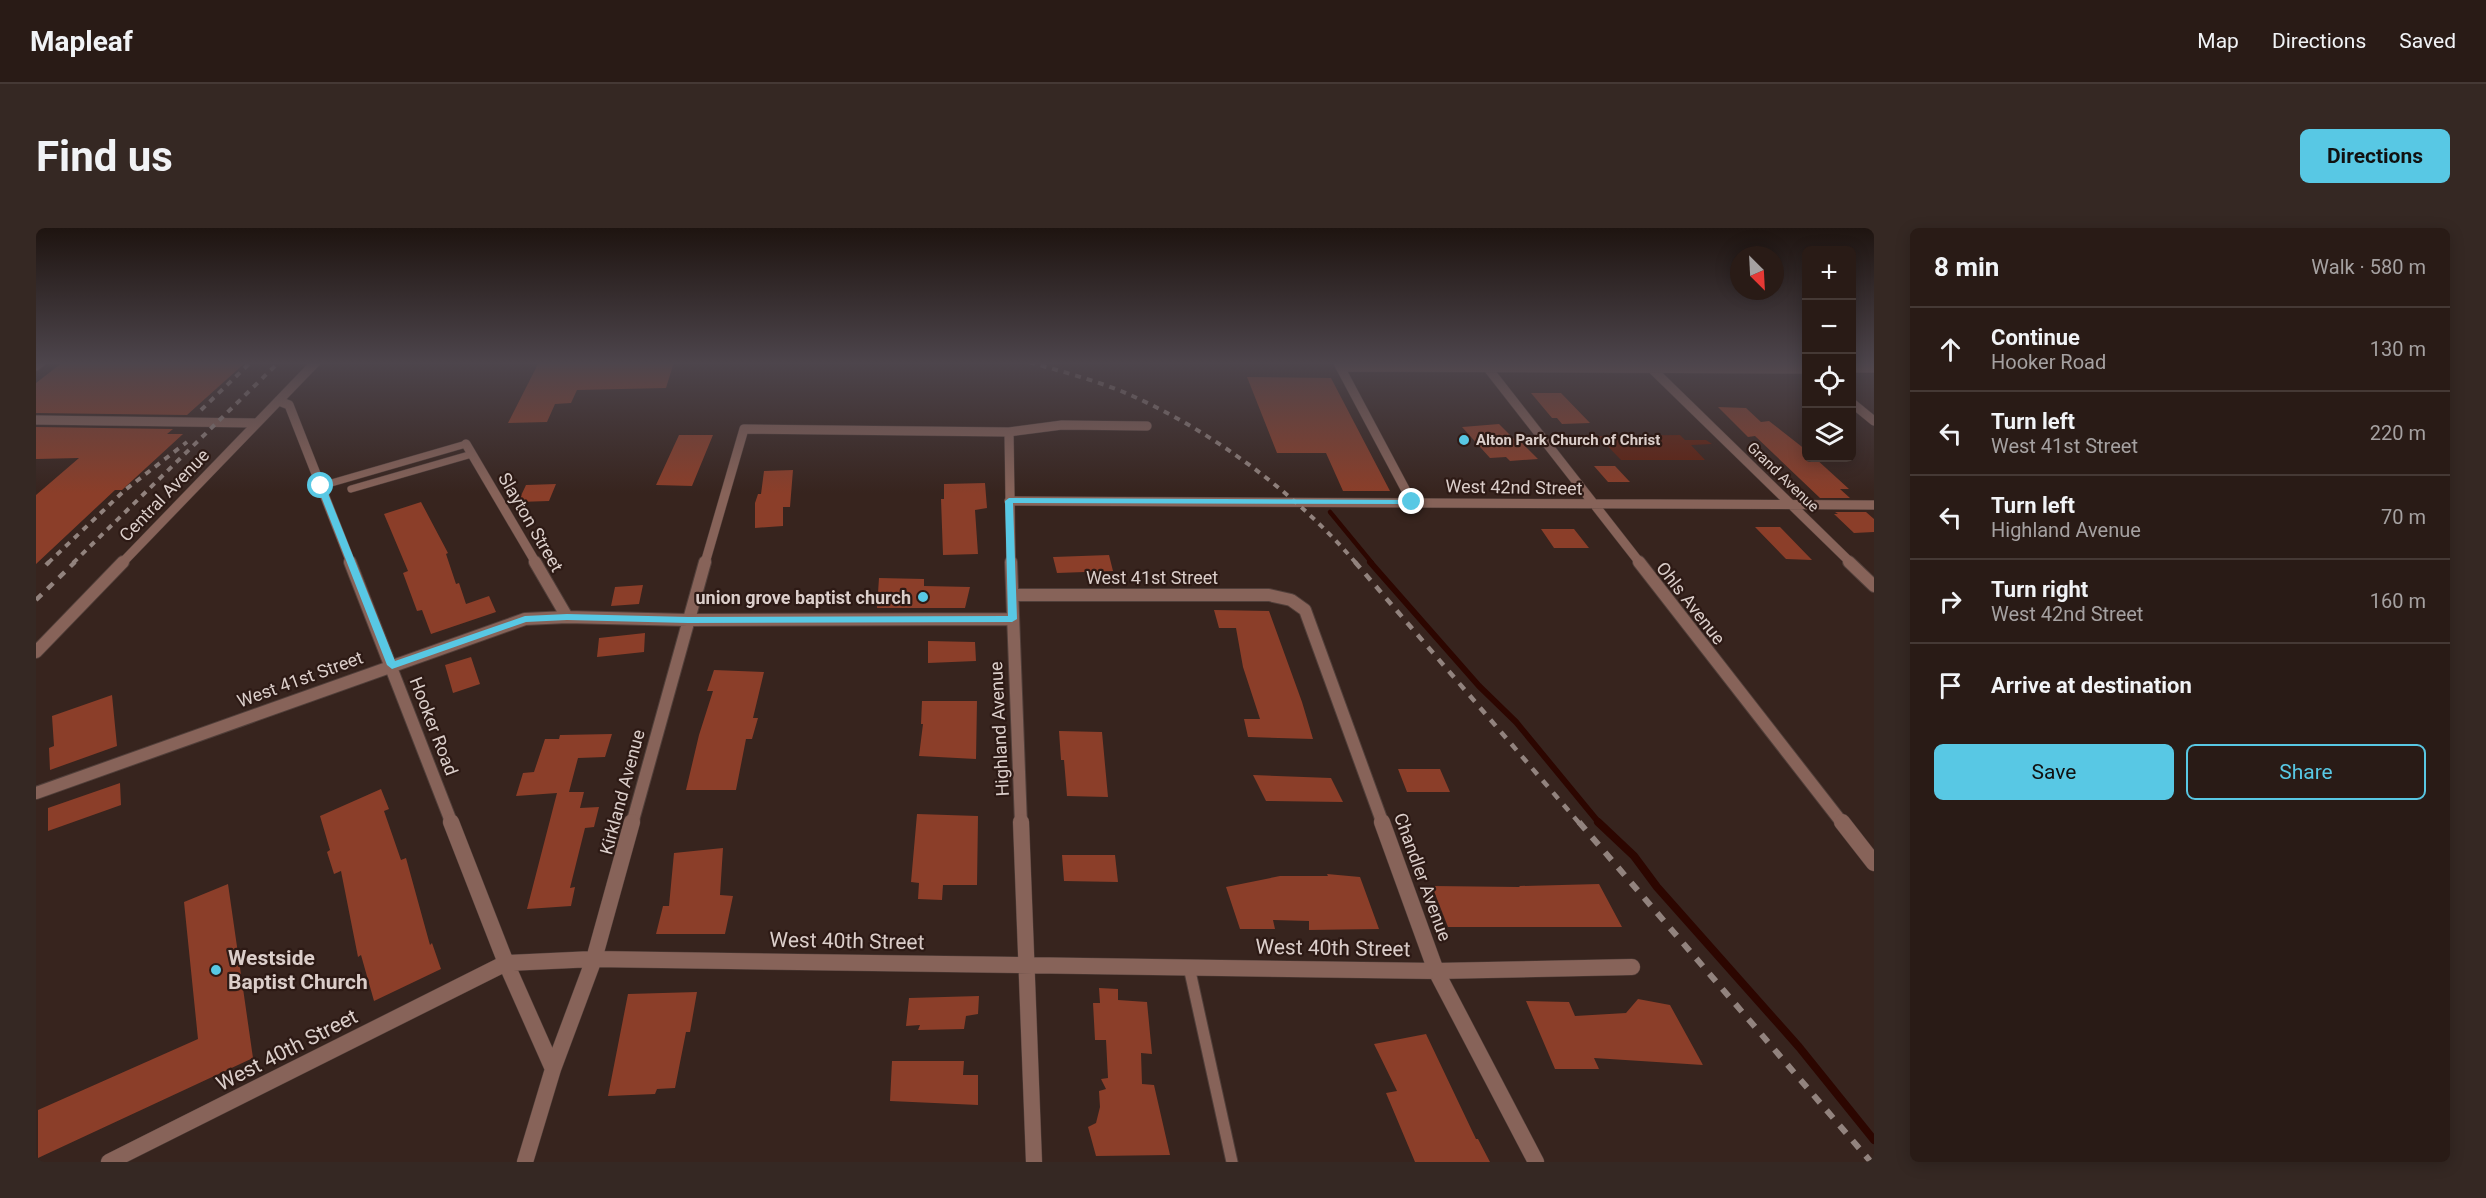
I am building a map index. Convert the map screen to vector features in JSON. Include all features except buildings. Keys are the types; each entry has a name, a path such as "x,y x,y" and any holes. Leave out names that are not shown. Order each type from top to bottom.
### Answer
{"street":[{"name":"Central Avenue","path":"36,651 274,406"},
{"name":"Hooker Road","path":"289,406 506,963 553,1069"},
{"path":"1361,406 1412,502"},
{"name":"Ohls Avenue","path":"1516,406 1874,862"},
{"name":"Grand Avenue","path":"1689,406 1874,586"},
{"path":"1856,407 1874,421"},
{"path":"36,420 256,423"},
{"path":"1010,432 1062,425 1147,426"},
{"name":"Kirkland Avenue","path":"525,1162 553,1069 594,959 688,620 744,429 1010,432"},
{"name":"Highland Avenue","path":"1010,432 1012,619 1028,964 1034,1162"},
{"name":"Slayton Street","path":"469,449 567,617"},
{"name":"West 42nd Street","path":"1009,501 1874,505"},
{"name":"West 41st Street","path":"1013,595 1269,595 1291,600"},
{"name":"Chandler Avenue","path":"1291,600 1305,610 1436,970 1536,1162"},
{"name":"West 41st Street","path":"36,793 525,619 567,617 688,620 1012,619"},
{"name":"West 40th Street","path":"109,1162 506,963 594,959 1436,970 1632,967"}],"lane":[{"path":"321,486 469,449"},
{"path":"351,489 469,449"},
{"path":"1188,967 1232,1162"}],"shaded area":[{"path":"1680,435 1685,440 1706,440 1712,444 1691,445 1705,460 1621,460 1598,436"}],"waterway":[{"path":"1330,512 1372,563"},
{"path":"1370,562 1479,686 1516,722 1600,824"},
{"path":"1600,824 1634,856 1657,887 1799,1047 1874,1140"}],"railway":[{"path":"201,410 206,406"},
{"path":"73,563 234,406"},
{"path":"1152,406 1217,443 1278,487 1306,511 1356,563"},
{"path":"48,563 125,490 187,442"},
{"path":"36,600 75,562"},
{"path":"1355,562 1580,824"},
{"path":"1579,822 1871,1162"}],"place":[{"name":"Alton Park Church of Christ","path":"1464,440"},
{"name":"union grove baptist church","path":"923,597"},
{"name":"Westside Baptist Church","path":"216,970"}],"route":[{"path":"321,486 392,665 525,619 567,617 688,620 1012,619 1009,501 1412,502"}]}
